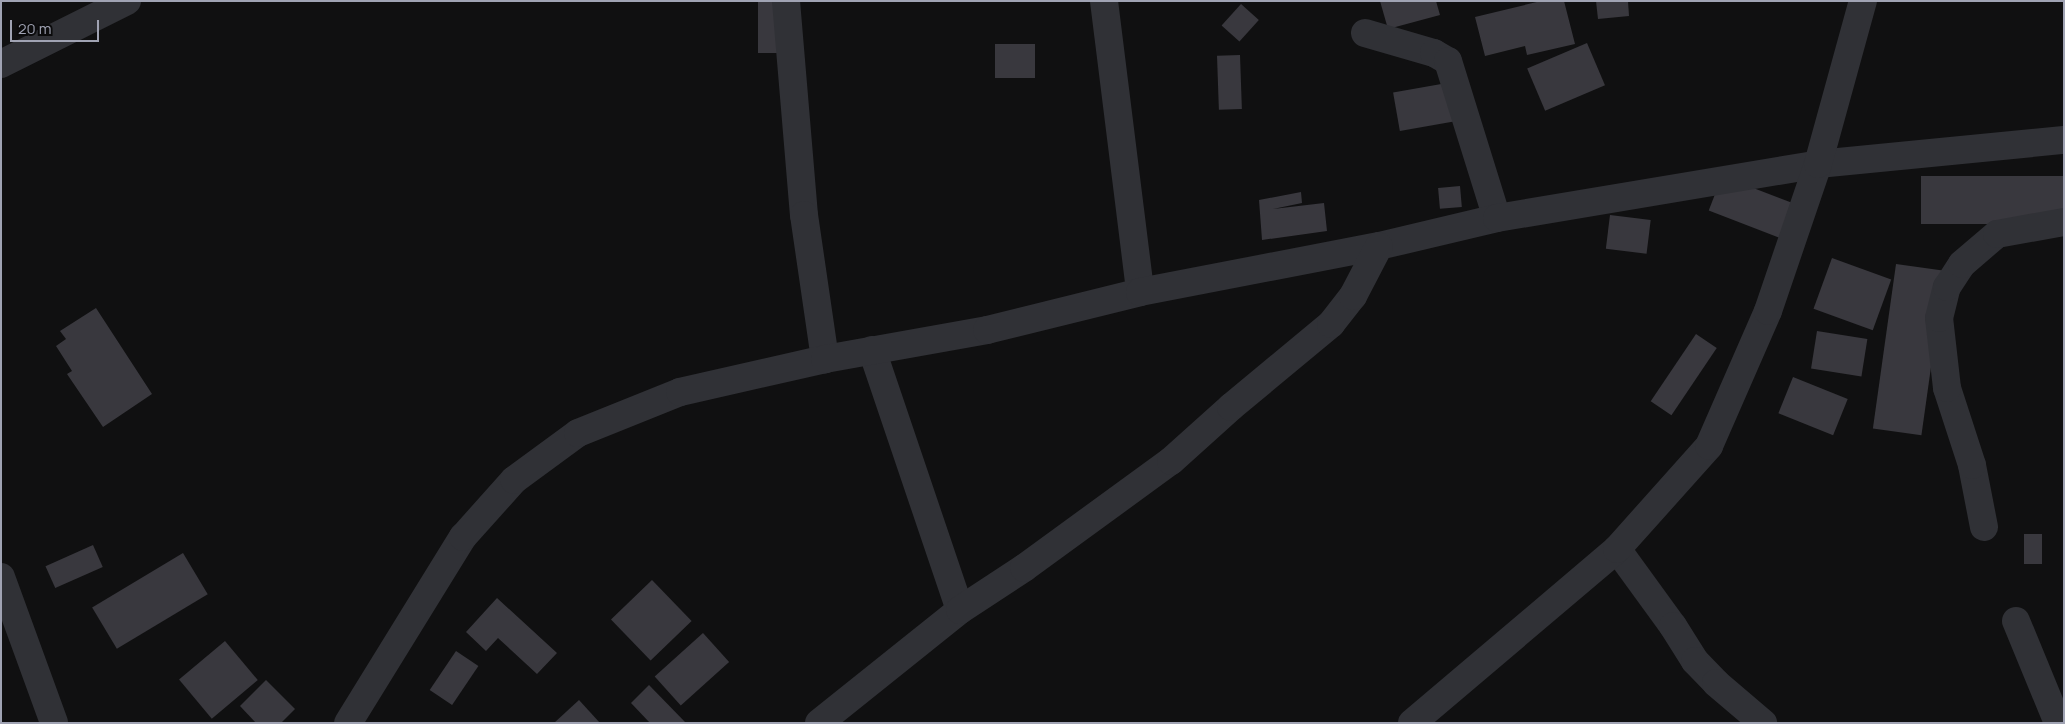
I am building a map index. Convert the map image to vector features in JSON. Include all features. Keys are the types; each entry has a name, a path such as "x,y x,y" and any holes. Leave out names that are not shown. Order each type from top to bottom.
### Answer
{"street":[{"path":"1,64 126,1"},
{"path":"786,1 804,215 825,358"},
{"path":"1104,1 1140,292"},
{"path":"1412,723 1616,549 1709,446 1768,311 1818,164 1863,1"},
{"path":"1365,33 1434,52 1448,61 1497,218"},
{"path":"348,723 462,537 514,480 578,432 680,392 825,358 987,330 1140,292 1379,246 1497,218 1818,164 2064,140"},
{"path":"1984,527 1972,465 1947,388 1939,318 1946,288 1962,264 1997,234 2064,222"},
{"path":"818,723 960,610 1024,568 1171,461 1231,406 1309,344 1331,324 1353,296 1379,246"},
{"path":"872,350 960,610"},
{"path":"1616,549 1673,626 1696,661 1716,683 1763,723"},
{"path":"1,577 54,723"},
{"path":"2016,621 2058,723"}],"building":[{"path":"758,1 790,1 790,53 758,53"},
{"path":"1380,1 1436,1 1440,15 1388,29"},
{"path":"1541,1 1564,1 1575,44 1527,55 1525,46 1485,56 1475,17"},
{"path":"1596,1 1628,1 1629,16 1598,19"},
{"path":"1241,4 1259,20 1239,42 1222,26"},
{"path":"1587,43 1605,85 1545,111 1527,68"},
{"path":"995,44 1035,44 1035,78 995,78"},
{"path":"1240,55 1242,109 1219,110 1217,56"},
{"path":"1464,80 1471,118 1400,131 1393,93"},
{"path":"1722,176 1794,204 1781,238 1709,211"},
{"path":"1921,176 2064,176 2064,224 1921,224"},
{"path":"1460,186 1462,207 1440,209 1438,188"},
{"path":"1301,192 1302,203 1273,209 1324,203 1327,231 1262,240 1259,200"},
{"path":"1610,215 1651,220 1647,254 1606,249"},
{"path":"1832,258 1891,280 1873,330 1814,309"},
{"path":"1896,264 1945,271 1921,435 1873,428"},
{"path":"96,308 152,394 103,427 67,374 72,371 56,346 66,339 60,331"},
{"path":"1817,331 1867,339 1861,377 1811,369"},
{"path":"1696,334 1717,348 1671,415 1651,401"},
{"path":"1793,377 1848,399 1833,435 1778,413"},
{"path":"2024,534 2042,534 2042,564 2024,564"},
{"path":"93,545 103,567 55,588 45,566"},
{"path":"183,553 208,594 117,649 92,608"},
{"path":"652,580 692,621 651,661 611,620"},
{"path":"497,598 557,653 537,674 498,638 486,651 466,632"},
{"path":"703,633 729,662 681,705 655,676"},
{"path":"225,641 258,680 212,719 179,680"},
{"path":"456,651 478,666 452,705 430,690"},
{"path":"266,680 295,709 281,723 256,723 240,706"},
{"path":"649,685 686,723 650,723 631,703"},
{"path":"579,700 600,723 554,723"}]}
